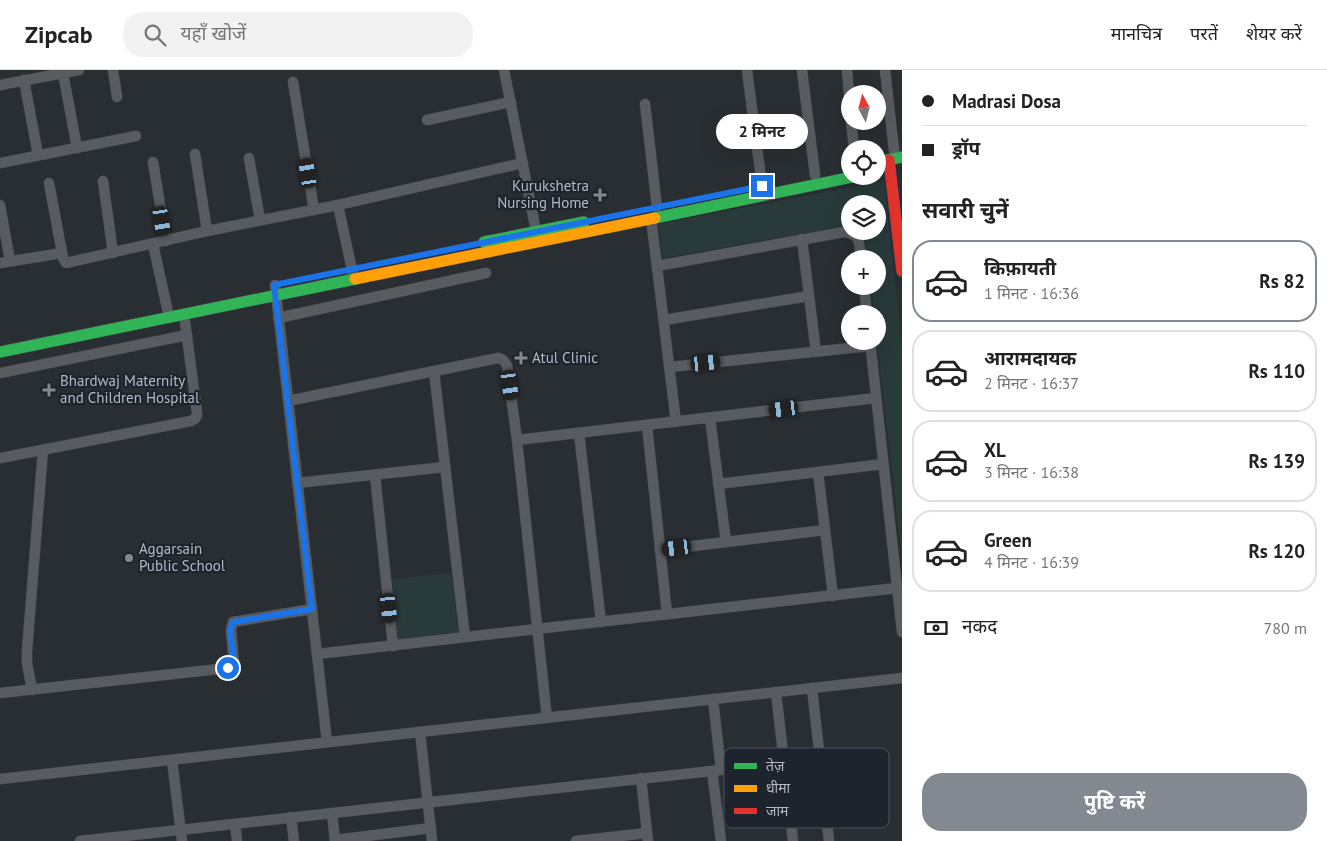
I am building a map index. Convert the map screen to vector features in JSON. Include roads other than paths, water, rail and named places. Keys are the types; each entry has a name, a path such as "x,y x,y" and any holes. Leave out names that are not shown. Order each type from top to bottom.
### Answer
{"main road":[{"path":"896,162 902,271"},
{"path":"0,342 168,312 537,236 657,207 841,170"},
{"path":"537,236 651,218 841,179"},
{"path":"0,352 168,312 184,314 275,290"}],"street":[{"path":"113,70 117,98"},
{"path":"504,70 537,236"},
{"path":"747,70 762,186"},
{"path":"802,70 815,175"},
{"path":"847,70 848,85"},
{"path":"885,70 896,162"},
{"path":"0,85 26,77 71,71 77,148"},
{"path":"26,77 38,155"},
{"path":"293,82 314,210"},
{"path":"427,120 510,102"},
{"path":"645,104 657,207"},
{"path":"0,163 136,136"},
{"path":"195,154 207,231"},
{"path":"249,158 260,220"},
{"path":"153,162 166,241"},
{"path":"49,183 62,253 64,261 68,263 523,163"},
{"path":"102,182 114,253"},
{"path":"0,205 5,262 62,253"},
{"path":"338,205 353,274"},
{"path":"651,218 676,422"},
{"path":"657,266 844,232 856,235 860,250"},
{"path":"802,240 816,352"},
{"path":"153,244 168,312"},
{"path":"278,318 486,273"},
{"path":"275,290 327,742"},
{"path":"664,320 809,296"},
{"path":"0,458 195,419 197,413 184,314"},
{"path":"0,372 187,335"},
{"path":"670,367 841,348"},
{"path":"871,350 902,632"},
{"path":"288,401 498,358 505,361 517,440 547,718"},
{"path":"434,371 465,637"},
{"path":"517,440 876,398"},
{"path":"710,418 726,542"},
{"path":"647,425 667,614"},
{"path":"579,433 601,622"},
{"path":"32,690 27,663 27,651 43,450"},
{"path":"718,484 883,464"},
{"path":"297,483 445,466"},
{"path":"818,472 834,596"},
{"path":"375,474 393,646"},
{"path":"660,550 825,530"},
{"path":"317,654 897,588"},
{"path":"0,693 228,668 234,663 230,630 233,622 312,609"},
{"path":"0,779 902,678"},
{"path":"812,688 819,748"},
{"path":"776,692 782,748"},
{"path":"713,699 721,841"},
{"path":"420,732 432,841"},
{"path":"172,760 182,841"},
{"path":"80,841 724,769"},
{"path":"576,841 647,837 641,778"},
{"path":"332,813 335,841 388,837 431,828"},
{"path":"291,817 294,841"},
{"path":"235,824 237,841"},
{"path":"791,828 792,841"},
{"path":"828,828 829,841"}],"place":[{"name":"Kurukshetra Nursing Home","path":"600,195"},
{"name":"Atul Clinic","path":"521,358"},
{"name":"Bhardwaj Maternity and Children Hospital","path":"49,390"},
{"name":"Aggarsain Public School","path":"129,558"}]}
